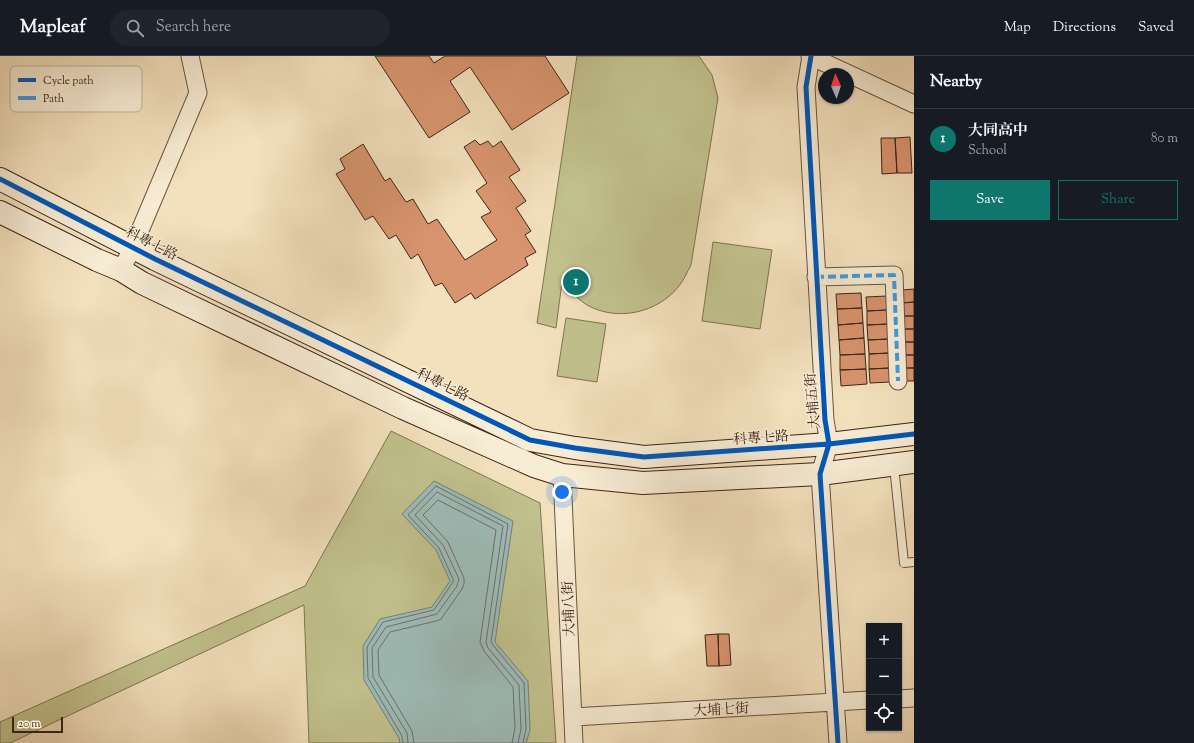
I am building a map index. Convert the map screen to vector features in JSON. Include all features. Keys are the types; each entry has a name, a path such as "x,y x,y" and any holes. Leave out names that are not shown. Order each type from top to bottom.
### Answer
{"street":[{"path":"121,270 133,247 198,93 190,56"},
{"path":"811,56 914,104"},
{"name":"大埔五街","path":"811,56 806,87 825,420 829,444 820,474 834,702 838,743"},
{"name":"科專七路","path":"0,179 133,247 530,440 575,448 644,457 829,444 914,434"},
{"path":"0,212 97,260 121,270 142,283 403,408 534,466 562,475 644,483 820,474 904,464"},
{"path":"816,277 894,275 898,381"},
{"name":"大埔八街","path":"562,475 574,743"},
{"path":"902,699 914,698"},
{"name":"大埔七街","path":"573,718 866,700"}],"lane":[{"path":"904,464 904,563 914,562"}],"green space":[{"path":"577,56 699,56 712,75 718,98 691,265 681,284 660,303 636,312 624,314 599,310 583,303 562,282 556,328 537,323"},
{"path":"713,242 772,250 760,329 702,321"},
{"path":"566,318 606,324 597,382 557,376"},
{"path":"391,431 540,503 556,743 309,743 304,605 10,743 0,743 0,722 305,586"}],"water":[{"path":"434,481 513,521 495,642 528,681 530,730 526,743 400,743 399,738 364,680 363,646 380,619 432,607 450,581 436,550 402,514"}],"building":[{"path":"375,56 429,56 434,63 445,56 545,56 569,93 512,130 470,67 450,81 470,112 429,138"},
{"path":"910,137 912,173 897,173 895,138"},
{"path":"881,138 895,138 897,173 882,174"},
{"path":"475,140 480,145 488,141 493,147 501,141 520,170 509,177 526,201 516,208 531,231 525,235 536,252 525,258 528,265 475,299 471,293 455,303 442,283 435,286 418,254 411,259 396,235 389,239 373,216 365,220 336,174 345,169 340,159 363,144 385,181 390,178 406,202 413,199 428,224 437,219 465,260 497,240 481,217 491,212 476,191 487,183 464,147"},
{"path":"914,289 914,302 902,303 902,290"},
{"path":"861,293 862,308 837,309 836,294"},
{"path":"887,296 887,310 867,311 866,297"},
{"path":"914,302 914,316 903,316 902,303"},
{"path":"862,308 863,323 838,325 837,309"},
{"path":"887,310 888,324 867,325 867,311"},
{"path":"903,316 914,316 914,329 903,329"},
{"path":"863,323 864,338 839,340 838,325"},
{"path":"888,324 889,339 868,340 867,325"},
{"path":"903,329 914,329 914,342 904,342"},
{"path":"864,338 865,354 840,355 839,340"},
{"path":"889,339 889,353 869,354 868,340"},
{"path":"904,342 914,342 914,355 904,355"},
{"path":"889,353 890,368 869,369 869,354"},
{"path":"865,354 866,369 840,370 840,355"},
{"path":"904,355 914,355 914,368 905,368"},
{"path":"890,368 890,382 870,383 869,369"},
{"path":"905,368 914,368 914,381 905,381"},
{"path":"866,369 867,384 841,386 840,370"},
{"path":"718,634 729,634 731,665 719,666"},
{"path":"718,634 719,666 707,666 705,635"}],"marked path":[{"path":"816,277 894,275 898,381"}],"cycle path":[{"path":"811,56 806,87 825,420 829,444 820,474 838,743"},
{"path":"0,179 155,259 530,440 575,448 644,457 829,444 914,434"}],"place":[{"name":"大同高中","path":"576,282"}]}
